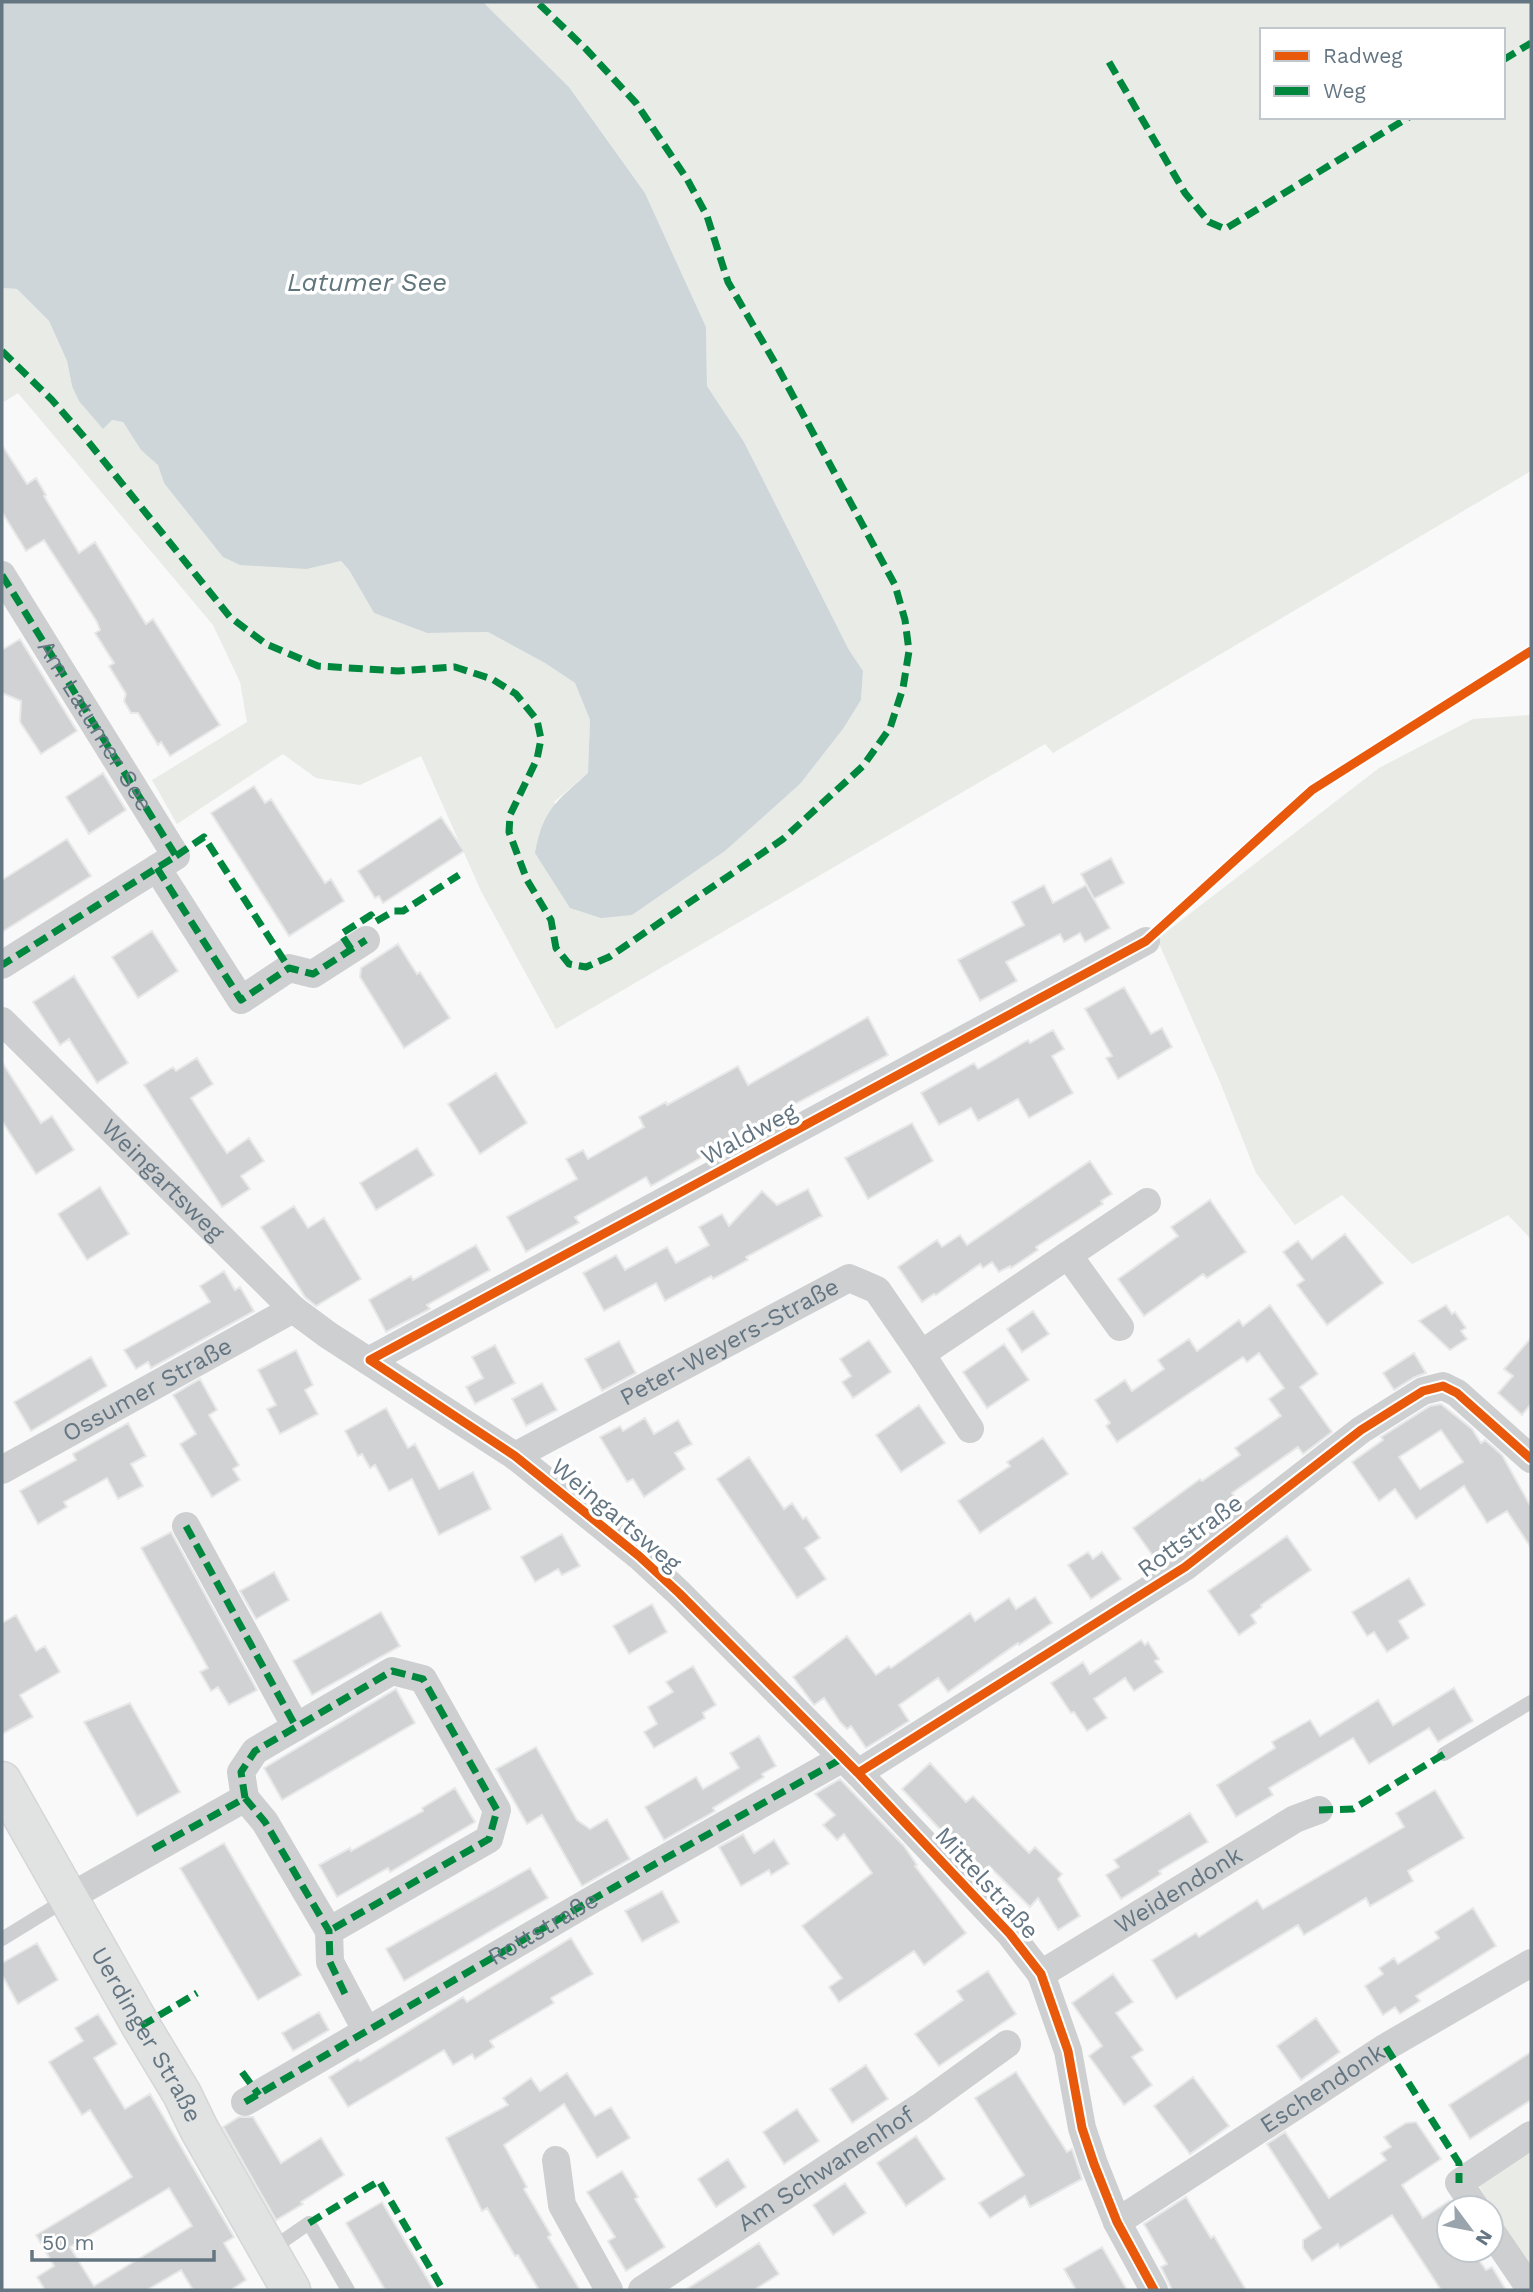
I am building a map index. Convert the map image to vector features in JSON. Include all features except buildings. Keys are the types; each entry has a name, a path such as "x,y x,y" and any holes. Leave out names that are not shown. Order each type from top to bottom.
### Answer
{"street":[{"name":"Am Latumer See","path":"2,575 176,856 2,965"},
{"path":"157,868 241,1000 289,968 313,974 366,940"},
{"name":"Waldweg","path":"370,1360 1146,941"},
{"name":"Weingartsweg","path":"2,1021 293,1309 328,1335 516,1456 639,1556 850,1765"},
{"path":"921,1354 1147,1202"},
{"path":"1068,1255 1120,1327"},
{"name":"Peter-Weyers-Straße","path":"516,1456 849,1278 877,1290 970,1429"},
{"name":"Ossumer Straße","path":"2,1470 293,1309"},
{"name":"Rottstraße","path":"245,2102 366,2030 850,1765 1185,1567 1361,1430 1423,1391 1443,1386 1457,1393 1531,1459"},
{"path":"186,1526 296,1727"},
{"path":"329,1931 489,1839 497,1810 423,1679 392,1671 255,1751 241,1772 245,1798 265,1822 329,1931 330,1962 366,2030"},
{"name":"Mittelstraße","path":"850,1765 1010,1934 1041,1974 1068,2051 1082,2128 1117,2222 1154,2290"},
{"name":"Uerdinger Straße","path":"2,1781 291,2290"},
{"path":"68,1898 245,1798"},
{"name":"Weidendonk","path":"1041,1974 1295,1818 1319,1810"},
{"name":"Eschendonk","path":"1117,2222 1386,2047 1531,1963"},
{"name":"Am Schwanenhof","path":"642,2290 919,2107 1007,2045"},
{"path":"1467,2194 1459,2182 1531,2134"},
{"path":"556,2160 562,2205 609,2290"},
{"path":"1505,2252 1531,2290"}],"lane":[{"path":"1444,1754 1531,1702"},
{"path":"2,1939 68,1898"},
{"path":"269,2251 309,2223 348,2290"}],"shaded area":[{"path":"483,2 1531,2 1531,471 1053,753 1045,744 556,1029 481,891 421,756 360,785 316,778 283,754 177,824 152,780 247,722 240,682 213,625 18,393 2,403 2,288 17,289 49,321 67,361 72,386 112,420 123,422 141,450 158,464 164,483 307,569 341,561 374,613 427,633 488,632 575,683 590,720 588,773 554,802 632,915 725,851 800,784 843,729 861,700 863,672 849,650 744,442 707,386 706,327 645,193 569,87"},
{"path":"1531,715 1531,1239 1508,1215 1412,1264 1342,1195 1295,1225 1256,1173 1220,1082 1157,939 1379,768 1473,719"},
{"path":"1531,2148 1531,2270 1505,2228 1505,2194 1484,2194 1477,2183"}],"water":[{"name":"Latumer See","path":"2,2 483,2 569,87 645,193 706,327 707,386 744,442 849,650 863,671 861,700 843,729 800,784 725,851 632,915 601,918 570,908 535,853 547,816 588,773 590,720 575,683 488,632 427,633 374,613 341,561 307,569 240,565 223,557 164,483 158,465 141,450 123,422 112,420 103,429 79,401 72,386 67,361 49,321 17,289 2,288"}],"marked path":[{"path":"2,351 52,400 86,439 230,617 266,644 318,666 398,671 455,667 492,679 516,694 537,720 541,739 537,759 510,815 509,832 527,880 551,920 556,948 569,964 586,967 609,957 783,839 863,766 890,728 903,688 909,651 905,620 895,585 778,368 728,282 707,216 687,179 636,103 537,2"},
{"path":"1505,59 1531,43"},
{"path":"1109,62 1185,193 1209,222 1225,229 1406,119"},
{"path":"2,575 176,856 2,965"},
{"path":"176,856 204,837 289,968"},
{"path":"157,868 241,1000 289,968 313,974 366,940"},
{"path":"351,949 341,934 371,915 375,922 394,911 403,911 459,875"},
{"path":"186,1526 296,1727"},
{"path":"245,1798 241,1772 255,1751 392,1671 423,1679 497,1810 489,1839 329,1931"},
{"path":"1319,1810 1353,1809 1444,1754"},
{"path":"245,2102 595,1898 843,1758"},
{"path":"153,1849 245,1798 265,1822 329,1931 330,1962 345,1994"},
{"path":"141,2026 197,1993"},
{"path":"1386,2047 1459,2163 1459,2183"},
{"path":"242,2072 259,2095"},
{"path":"309,2223 379,2181 443,2290"}],"cycle path":[{"path":"1154,2290 1117,2222 1094,2164 1082,2128 1068,2051 1041,1974 1010,1934 858,1773 639,1556 515,1456 370,1360 1146,941 1312,790 1531,651"},
{"path":"858,1773 1185,1567 1361,1430 1423,1391 1443,1386 1457,1393 1531,1459"}]}
